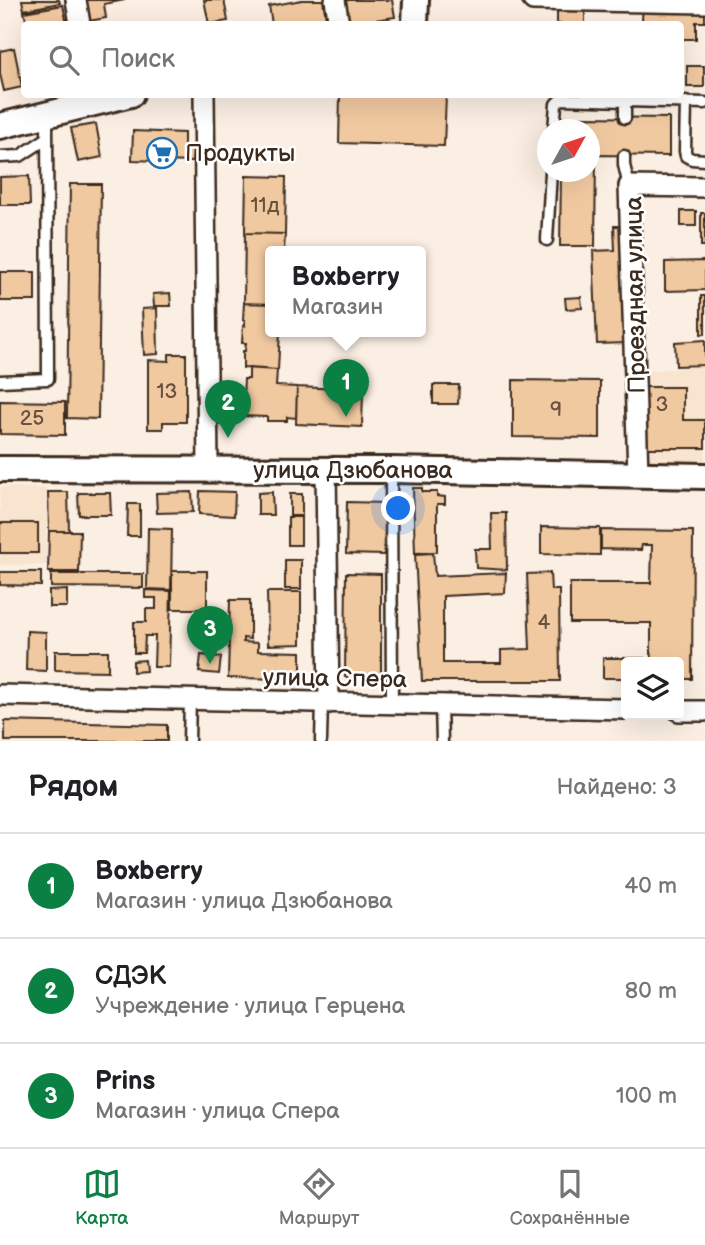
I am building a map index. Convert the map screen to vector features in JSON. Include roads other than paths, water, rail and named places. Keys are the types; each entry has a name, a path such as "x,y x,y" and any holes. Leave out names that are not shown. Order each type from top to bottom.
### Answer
{"street":[{"path":"76,0 80,21"},
{"path":"335,0 338,21"},
{"path":"415,21 416,0"},
{"path":"533,0 705,3"},
{"path":"204,98 208,469"},
{"path":"0,126 46,127 94,99"},
{"name":"Проездная улица","path":"638,474 629,186 705,187"},
{"name":"улица Дзюбанова","path":"0,469 391,470 705,476"},
{"path":"326,470 326,703"},
{"name":"улица Спера","path":"0,695 621,709"},
{"path":"684,711 705,711"}],"lane":[{"path":"555,119 556,104 561,99 705,103"},
{"path":"625,101 625,118"},
{"path":"686,102 686,156 705,160"},
{"path":"0,157 20,156 46,127"},
{"path":"0,381 48,379 46,127"},
{"path":"624,156 629,186"},
{"path":"547,240 550,182"},
{"path":"391,470 392,704"},
{"path":"189,741 190,699"},
{"path":"321,741 326,703"},
{"path":"442,705 442,741"}],"place":[{"name":"Продукты","path":"162,153"},
{"name":"Boxberry","path":"346,417"},
{"name":"СДЭК","path":"228,438"},
{"name":"Prins","path":"210,664"}]}
